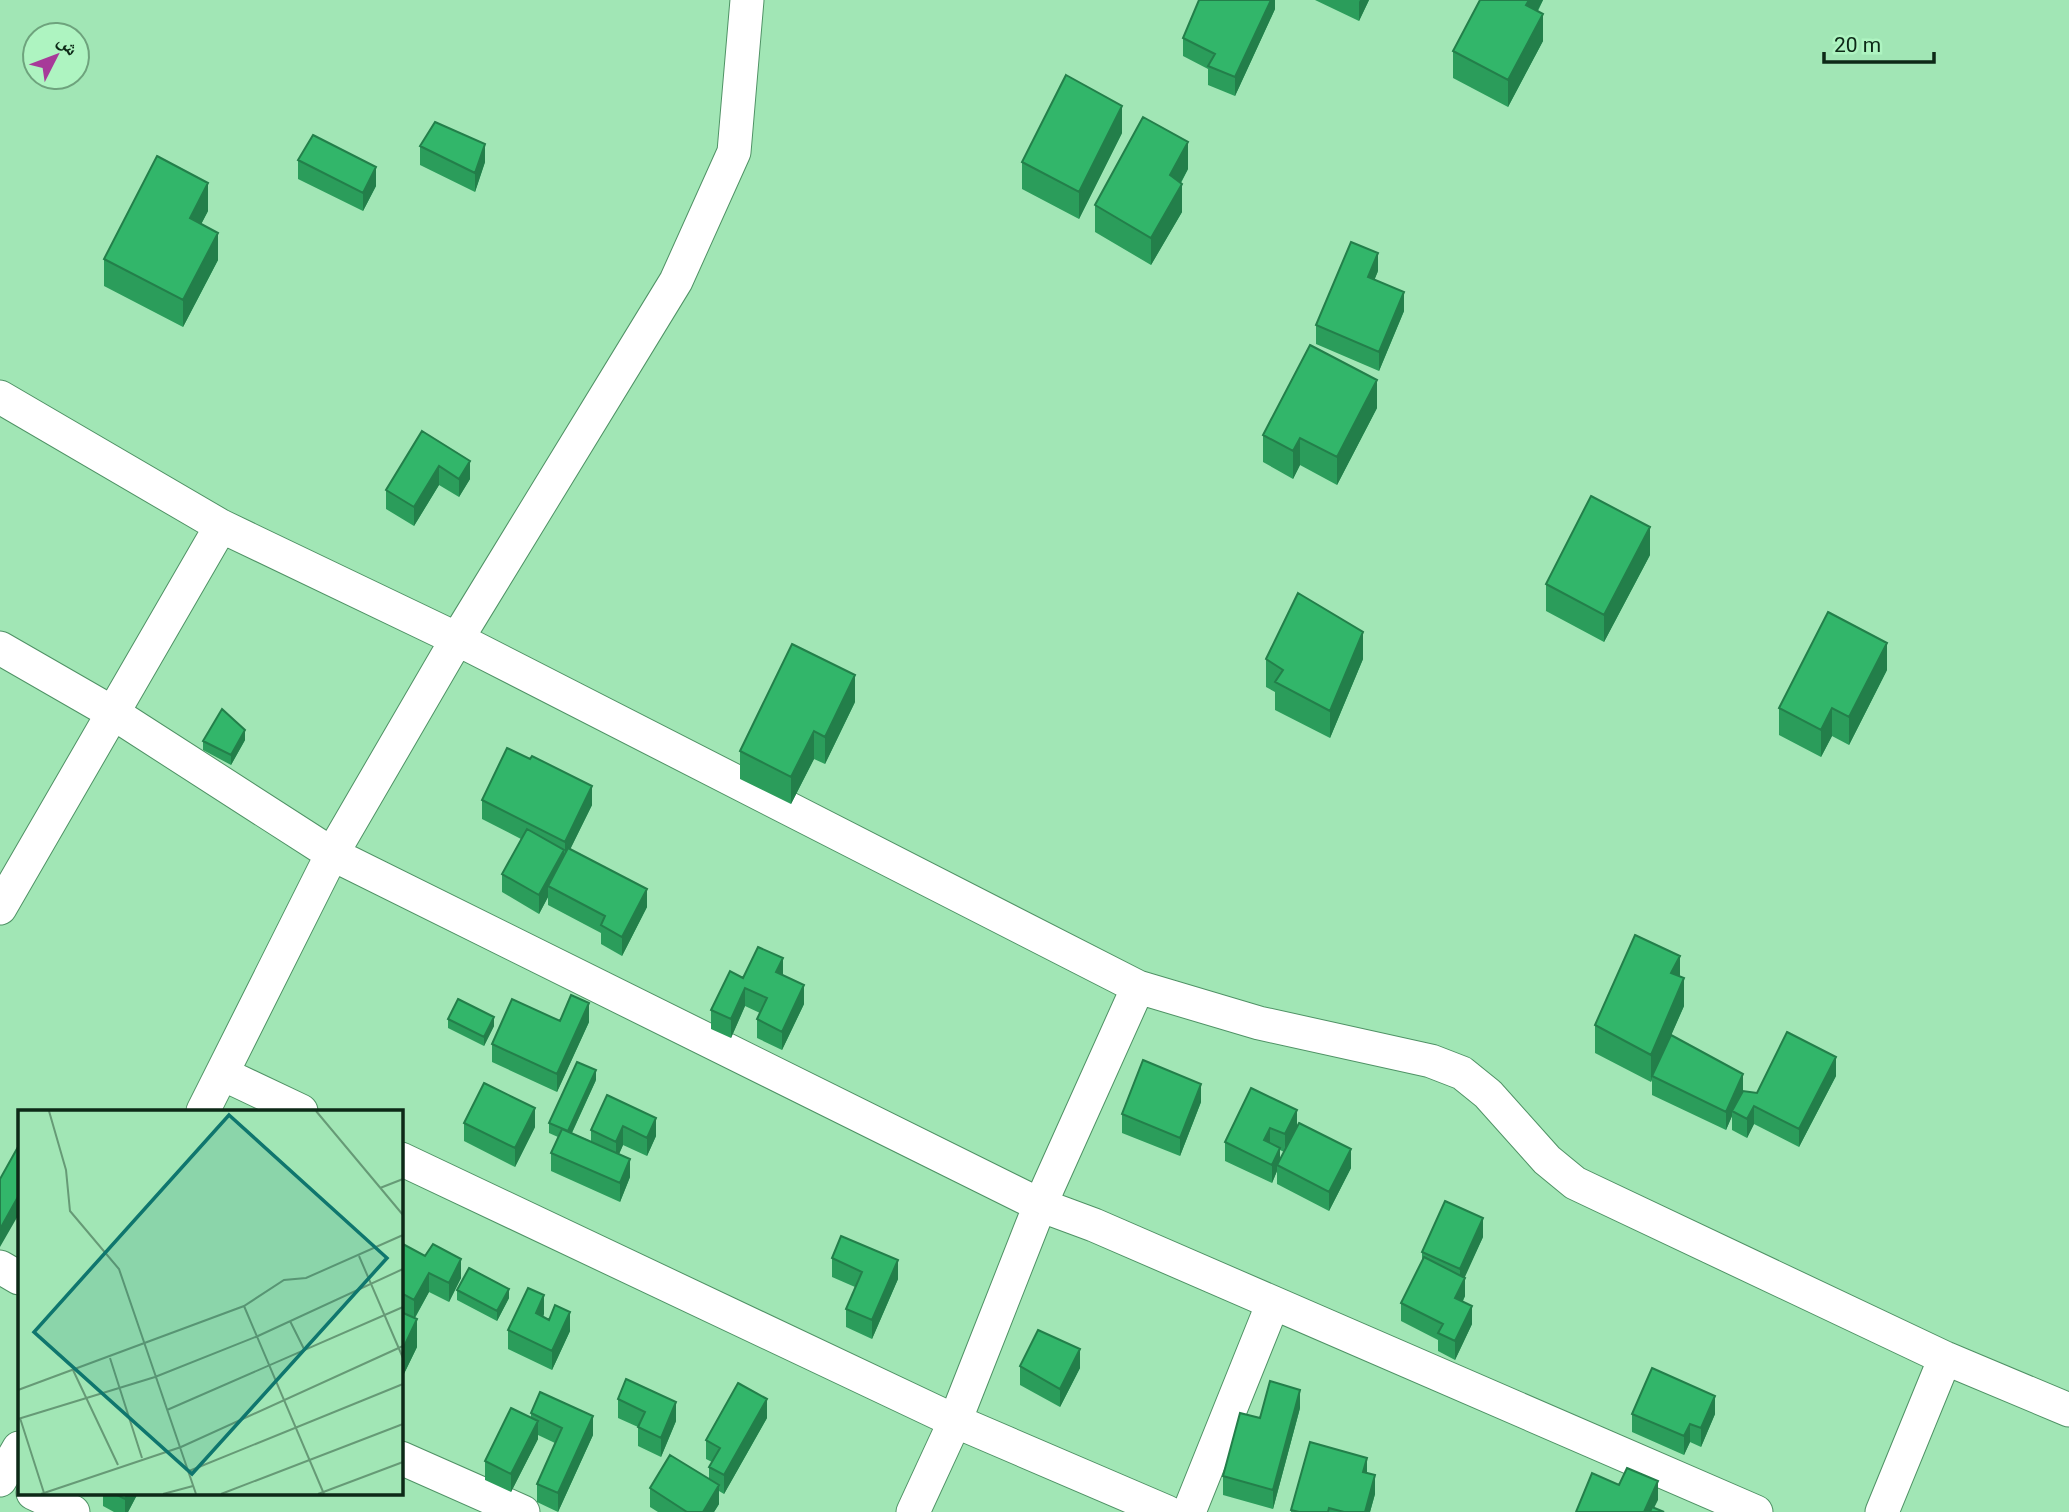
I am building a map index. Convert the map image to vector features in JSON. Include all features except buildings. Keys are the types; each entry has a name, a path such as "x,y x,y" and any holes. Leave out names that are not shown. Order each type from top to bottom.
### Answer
{"street":[{"path":"205,1110 332,855 457,639 681,269 734,152 747,0"},
{"path":"0,397 221,526 457,639 1138,987 1259,1023 1431,1061 1462,1073 1488,1094 1547,1160 1574,1183 1945,1358 2069,1410"},
{"path":"0,908 221,526"},
{"path":"0,648 113,713 332,855 1040,1205 1094,1225 1756,1512"},
{"path":"913,1512 955,1421 1040,1205 1138,987"},
{"path":"223,1074 299,1110"},
{"path":"402,1159 955,1421 1167,1512"},
{"path":"0,1267 18,1278"},
{"path":"1189,1512 1273,1303"},
{"path":"1882,1512 1945,1358"},
{"path":"7,1481 18,1451"},
{"path":"402,1458 523,1512"},
{"path":"35,1494 73,1512"}]}
